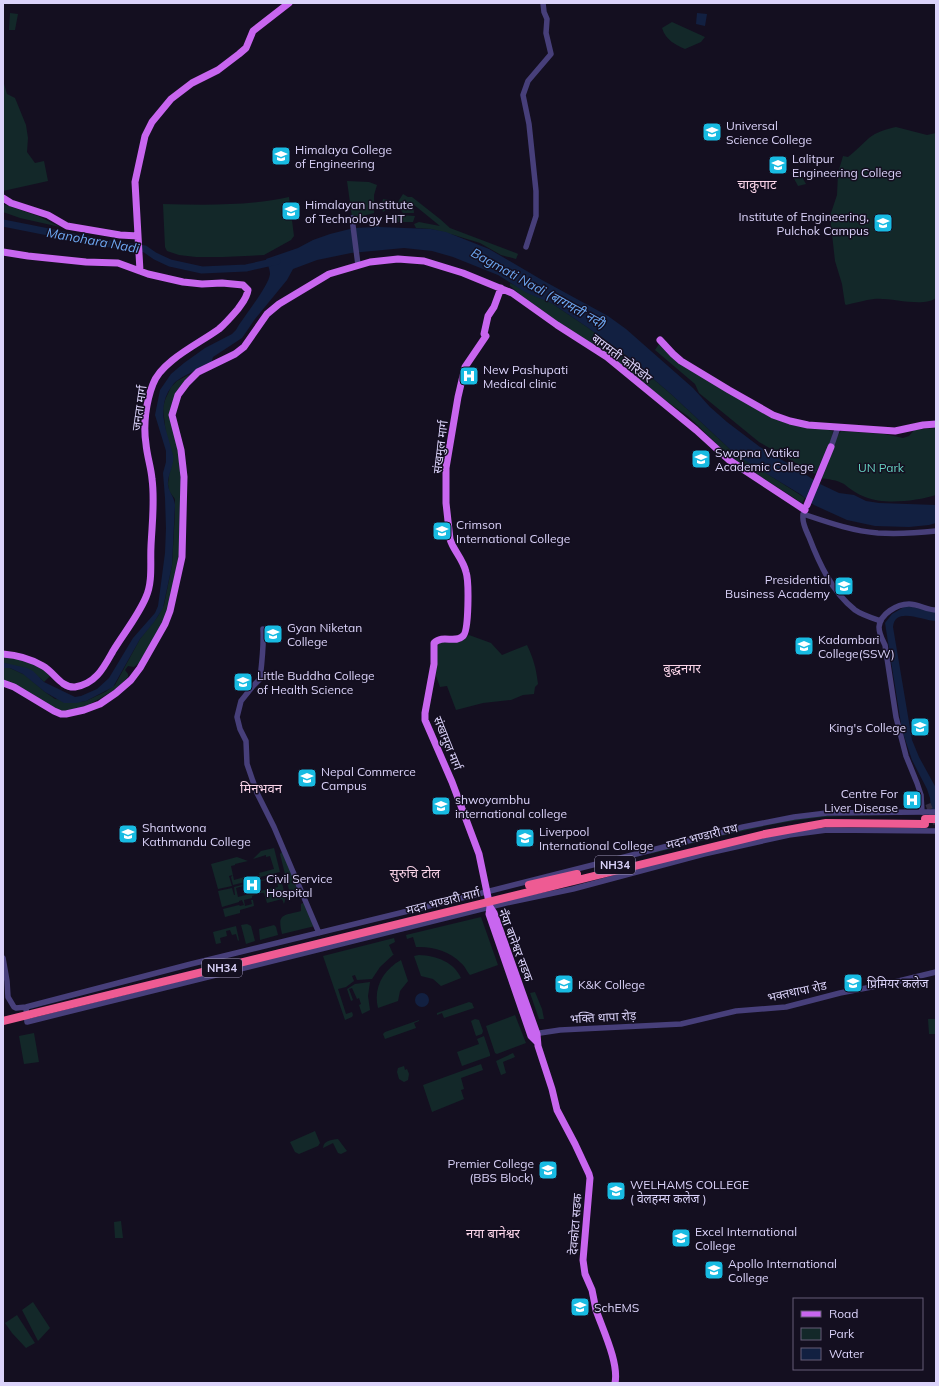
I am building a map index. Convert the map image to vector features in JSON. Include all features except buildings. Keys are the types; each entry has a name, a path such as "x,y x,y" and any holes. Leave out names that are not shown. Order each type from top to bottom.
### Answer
{"highway":[{"name":"मदन भण्डारी पथ","path":"488,899 777,826 826,819 896,818 924,821"},
{"name":"NH34","path":"924,821 936,819"},
{"name":"मदन भण्डारी पथ","path":"488,899 796,827 834,823 924,821"},
{"name":"NH34","path":"924,821 936,824"},
{"name":"मदन भण्डारी मार्ग","path":"282,947 312,942 398,922 488,899"},
{"name":"NH34","path":"3,1017 24,1014 127,992 260,959 282,947"},
{"name":"NH34","path":"3,1022 24,1014 174,975 260,959"}],"main road":[{"path":"140,269 135,182 144,140 152,122 171,99 192,82 218,70 246,48 253,31 289,3"},
{"path":"3,198 11,203 48,215 67,226 138,237"},
{"name":"जनता मार्ग","path":"3,252 86,262 118,263 140,269 148,274 196,283 243,285 248,290 245,299 226,323 198,341 162,369 150,391 146,418 145,442 152,475 153,491 150,576 146,597 136,616 100,671 93,680 87,684 75,687 68,686 63,684 43,666 21,657 3,654"},
{"name":"बागमती कोरिडोर","path":"3,683 14,687 61,714 66,714 84,710 100,704 124,687 134,676 166,624 182,557 184,477 181,450 173,419 175,404 181,390 195,374 202,369 226,359 244,347 267,314 279,304 329,274 358,265 385,260 417,260 433,263 512,293 557,325 607,357 696,430 729,460 805,510"},
{"name":"संखमुल मार्ग","path":"456,549 450,539 447,522 446,468 458,397 465,367 486,336 484,334 488,316 494,307 501,288"},
{"path":"660,340 681,360 729,390 773,415 790,422 808,425 895,431 923,425 936,424"},
{"path":"805,510 831,447"},
{"name":"संखामुल मार्ग","path":"456,549 467,573 468,611 466,632 464,636 458,640 443,638 438,639 434,643 434,664 425,720 473,836 480,859 488,899"},
{"name":"नँया बानेश्वर सडक","path":"488,899 494,913 546,1071"},
{"name":"देवकोटा सडक","path":"546,1071 556,1110 575,1144 590,1178 583,1260 584,1268 594,1296 596,1310 612,1357 615,1383"}],"street":[{"path":"526,247 536,216 536,191 529,124 524,95 528,81 550,54 546,33 547,19 544,12 543,3"},
{"path":"352,218 358,265"},
{"path":"831,447 838,427"},
{"path":"881,621 870,618 854,608 830,581 812,546 804,524 805,510 834,524 858,530 879,533 936,531"},
{"path":"924,821 921,795 906,756 896,717 885,645 880,631 881,621 886,614 904,605 915,605 936,610"},
{"path":"264,629 264,647 261,661 260,679 241,701 237,717 240,729 246,742 247,764 257,793 274,827 319,933"},
{"path":"921,795 928,804"},
{"path":"924,821 936,812"},
{"path":"488,899 677,843 767,822 827,813 924,821 936,831"},
{"path":"24,1014 282,947 319,933 398,922"},
{"path":"3,958 8,997 14,1007 24,1014 260,959 398,922"},
{"name":"भक्तथापा रोड","path":"662,1025 681,1024 736,1012 786,1007 840,992 882,985 936,972"},
{"name":"भक्ति थापा रोड़","path":"535,1037 545,1032 560,1030 662,1025"}],"green space":[{"path":"10,13 18,14 15,30 9,30"},
{"path":"672,22 705,37 701,42 685,49 671,41 666,36 662,28"},
{"path":"3,80 7,94 15,98 26,125 28,138 27,152 35,163 44,161 48,181 3,191"},
{"name":"Institute of Engineering, Pulchok Campus","path":"896,127 927,135 936,133 936,298 923,302 874,299 846,305 842,284 835,261 830,216 837,195 838,173 843,156 848,157 875,134"},
{"path":"797,168 806,184 798,186 791,173"},
{"path":"347,181 369,182 377,185 374,195 374,213 359,217 352,217"},
{"path":"403,194 408,197 412,197 450,228 516,253 518,254 516,259 501,255 480,243 431,229 416,228 414,224 419,222 440,226 413,204 414,213 403,213 396,205"},
{"path":"289,197 294,236 291,240 264,255 196,257 179,255 167,251 165,247 163,204 211,205 258,202"},
{"path":"383,199 396,201 383,212 381,207"},
{"path":"3,204 38,216 60,227 20,218 3,212"},
{"path":"400,215 415,216 413,222 392,222"},
{"path":"510,283 553,304 622,352 671,394 733,452 805,498 802,503 729,456 689,417 541,312 510,286"},
{"name":"UN Park","path":"659,344 786,422 833,431 831,443 815,474 759,442 699,393 695,384 655,350"},
{"path":"190,374 180,387 173,401 182,491 179,554 165,618 140,662 134,667 128,666 125,670 128,677 116,689 86,706 66,711 60,710 47,704 26,690 3,680 3,668 10,668 25,675 55,699 81,702 86,701 105,692 115,685 140,639 158,616 164,605 172,565 175,499 169,491 168,484 173,456 166,435 163,408 171,387 177,381"},
{"name":"UN Park","path":"936,428 936,495 920,499 881,501 862,496 844,484 820,478 836,438 841,431 884,434 903,438 909,436 914,430"},
{"path":"469,635 491,643 502,655 527,645 533,660 538,684 535,687 534,694 523,695 511,700 483,703 456,710 447,686 440,687 436,676 437,646 443,640 460,642"},
{"path":"3,656 28,662 51,675 44,682 40,678 3,663"},
{"path":"895,814 825,817 773,824 650,854 649,853 726,833 784,821 827,816"},
{"path":"274,848 280,872 256,878 256,876 260,875 259,873 274,869 270,856 266,857 266,855 253,859 261,851"},
{"path":"283,851 300,890 292,892 289,890 280,854"},
{"path":"237,857 248,861 231,866 233,875 229,876 232,886 218,889 211,864"},
{"path":"233,875 234,880 248,876 249,878 253,877 253,880 233,885 231,877"},
{"path":"280,876 284,891 278,893 279,895 285,893 286,897 284,904 282,899 267,903 264,893 260,893 260,891 278,887 276,878 257,881"},
{"path":"254,882 236,888 238,897 257,892 257,894 252,896 252,898 244,900 245,906 252,904 251,900 253,900 254,906 240,910 240,913 225,917 223,909 244,905 242,900 222,907 218,891 232,888 235,895 234,887"},
{"path":"305,902 315,926 282,934 280,922 283,916 301,911 301,904"},
{"path":"481,917 498,965 470,975 462,964 452,955 434,948 416,947 413,937 407,939 406,935"},
{"path":"247,924 251,926 255,941 246,944 241,925"},
{"path":"274,925 278,935 260,940 259,929"},
{"path":"236,926 238,941 236,934 232,935 230,930 226,931 227,936 220,938 221,943 216,944 213,932"},
{"path":"394,938 395,942 389,945 394,954 380,967 372,979 357,980 355,975 352,976 354,981 346,987 338,989 346,1014 352,1012 353,1015 345,1020 323,956"},
{"path":"419,955 438,958 444,961 458,972 461,978 441,986 433,979 421,976 414,956"},
{"path":"401,960 408,981 400,991 398,1001 378,1008 377,993 381,980 389,969"},
{"path":"370,982 368,996 370,1010 362,1014 359,1005 361,1004 359,998 357,999 352,988 349,989 353,1000 351,1001 347,989 355,984"},
{"path":"535,992 542,1009 544,1019 539,1019 530,993"},
{"path":"469,1002 472,1003 474,1008 444,1018 442,1013 437,1015 437,1013"},
{"path":"515,1015 526,1043 497,1054 495,1053 486,1026"},
{"path":"475,1019 479,1020 483,1031 482,1034 476,1036 471,1021"},
{"path":"928,1019 936,1019 936,1034 929,1034"},
{"path":"419,1020 414,1023 416,1028 385,1039 383,1034 385,1032"},
{"path":"34,1033 39,1062 24,1064 19,1036"},
{"path":"484,1036 490,1056 462,1066 457,1052 479,1044 477,1039"},
{"path":"513,1053 515,1057 503,1062 506,1073 501,1075 496,1061"},
{"path":"481,1064 483,1070 461,1078 464,1089 461,1090 464,1099 432,1112 423,1085"},
{"path":"404,1066 405,1070 407,1069 409,1074 408,1080 404,1082 399,1079 397,1072 398,1068"},
{"path":"315,1131 320,1143 318,1146 299,1154 295,1152 290,1142"},
{"path":"338,1139 347,1151 341,1154 338,1153 333,1143 323,1148 326,1142"},
{"path":"121,1221 123,1238 115,1238 114,1222"},
{"path":"33,1302 50,1328 38,1341 22,1310"},
{"path":"17,1315 35,1343 26,1348 5,1323"}],"water":[{"path":"697,13 707,14 705,26 696,24"},
{"name":"Bagmati Nadi (बागमती नदी)","path":"375,224 379,224 379,227 431,229 446,232 489,249 608,316 626,329 693,388 710,407 727,422 760,447 820,484 839,493 854,495 866,501 879,503 936,505 936,523 909,527 875,526 847,520 814,505 800,494 733,452 671,394 622,352 553,304 525,292 498,275 453,257 432,251 404,248 351,253 317,260 293,269 287,280 255,319 242,338 213,357 211,364 176,381 168,392 163,408 163,416 173,455 173,462 168,481 175,505 172,565 163,608 140,639 113,687 86,701 64,703 45,692 23,674 10,668 3,668 3,663 5,663 27,668 33,671 44,682 75,697 97,689 109,678 133,638 155,613 158,606 165,553 166,528 163,473 166,462 166,451 155,415 160,390 171,374 184,363 205,348 232,334 236,330 261,294 269,279 270,272 266,259 298,248 313,240 330,234 354,228 375,227"},
{"path":"904,607 913,607 936,612 936,621 904,616 899,617 895,621 893,627 912,740 919,757 936,788 936,820 931,809 927,789 912,760 902,730 885,623 892,614"},
{"path":"419,993 425,993 429,997 429,1003 425,1007 419,1007 415,1003 415,997"}],"waterway":[{"name":"Manohara Nadi","path":"3,223 104,243 145,249 155,256 170,263 202,270 246,268 277,261"}],"tunnel":[{"path":"928,804 936,824"}],"place":[{"name":"Universal Science College","path":"712,132"},
{"name":"Himalaya College of Engineering","path":"281,156"},
{"name":"Lalitpur Engineering College","path":"778,165"},
{"name":"Himalayan Institute of Technology HIT","path":"291,211"},
{"name":"Institute of Engineering, Pulchok Campus","path":"883,223"},
{"name":"New Pashupati Medical clinic","path":"469,376"},
{"name":"Swopna Vatika Academic College","path":"701,459"},
{"name":"Crimson International College","path":"442,531"},
{"name":"Presidential Business Academy","path":"844,586"},
{"name":"Gyan Niketan College","path":"273,634"},
{"name":"Kadambari College(SSW)","path":"804,646"},
{"name":"Little Buddha College of Health Science","path":"243,682"},
{"name":"King's College","path":"920,727"},
{"name":"Nepal Commerce Campus","path":"307,778"},
{"name":"Centre For Liver Disease","path":"912,800"},
{"name":"shwoyambhu international college","path":"441,806"},
{"name":"Shantwona Kathmandu College","path":"128,834"},
{"name":"Liverpool International College","path":"525,838"},
{"name":"Civil Service Hospital","path":"252,885"},
{"name":"प्रिमियर कलेज","path":"853,983"},
{"name":"K&K College","path":"564,984"},
{"name":"Premier College (BBS Block)","path":"548,1170"},
{"name":"WELHAMS COLLEGE ( वेलहम्स कलेज )","path":"616,1191"},
{"name":"Excel International College","path":"681,1238"},
{"name":"Apollo International College","path":"714,1270"},
{"name":"SchEMS","path":"580,1307"}],"district":[{"name":"चाकुपाट","path":"757,184"},
{"name":"बुद्धनगर","path":"682,668"},
{"name":"मिनभवन","path":"261,788"},
{"name":"सुरुचि टोल","path":"415,873"},
{"name":"नया बानेश्वर","path":"493,1233"}]}
